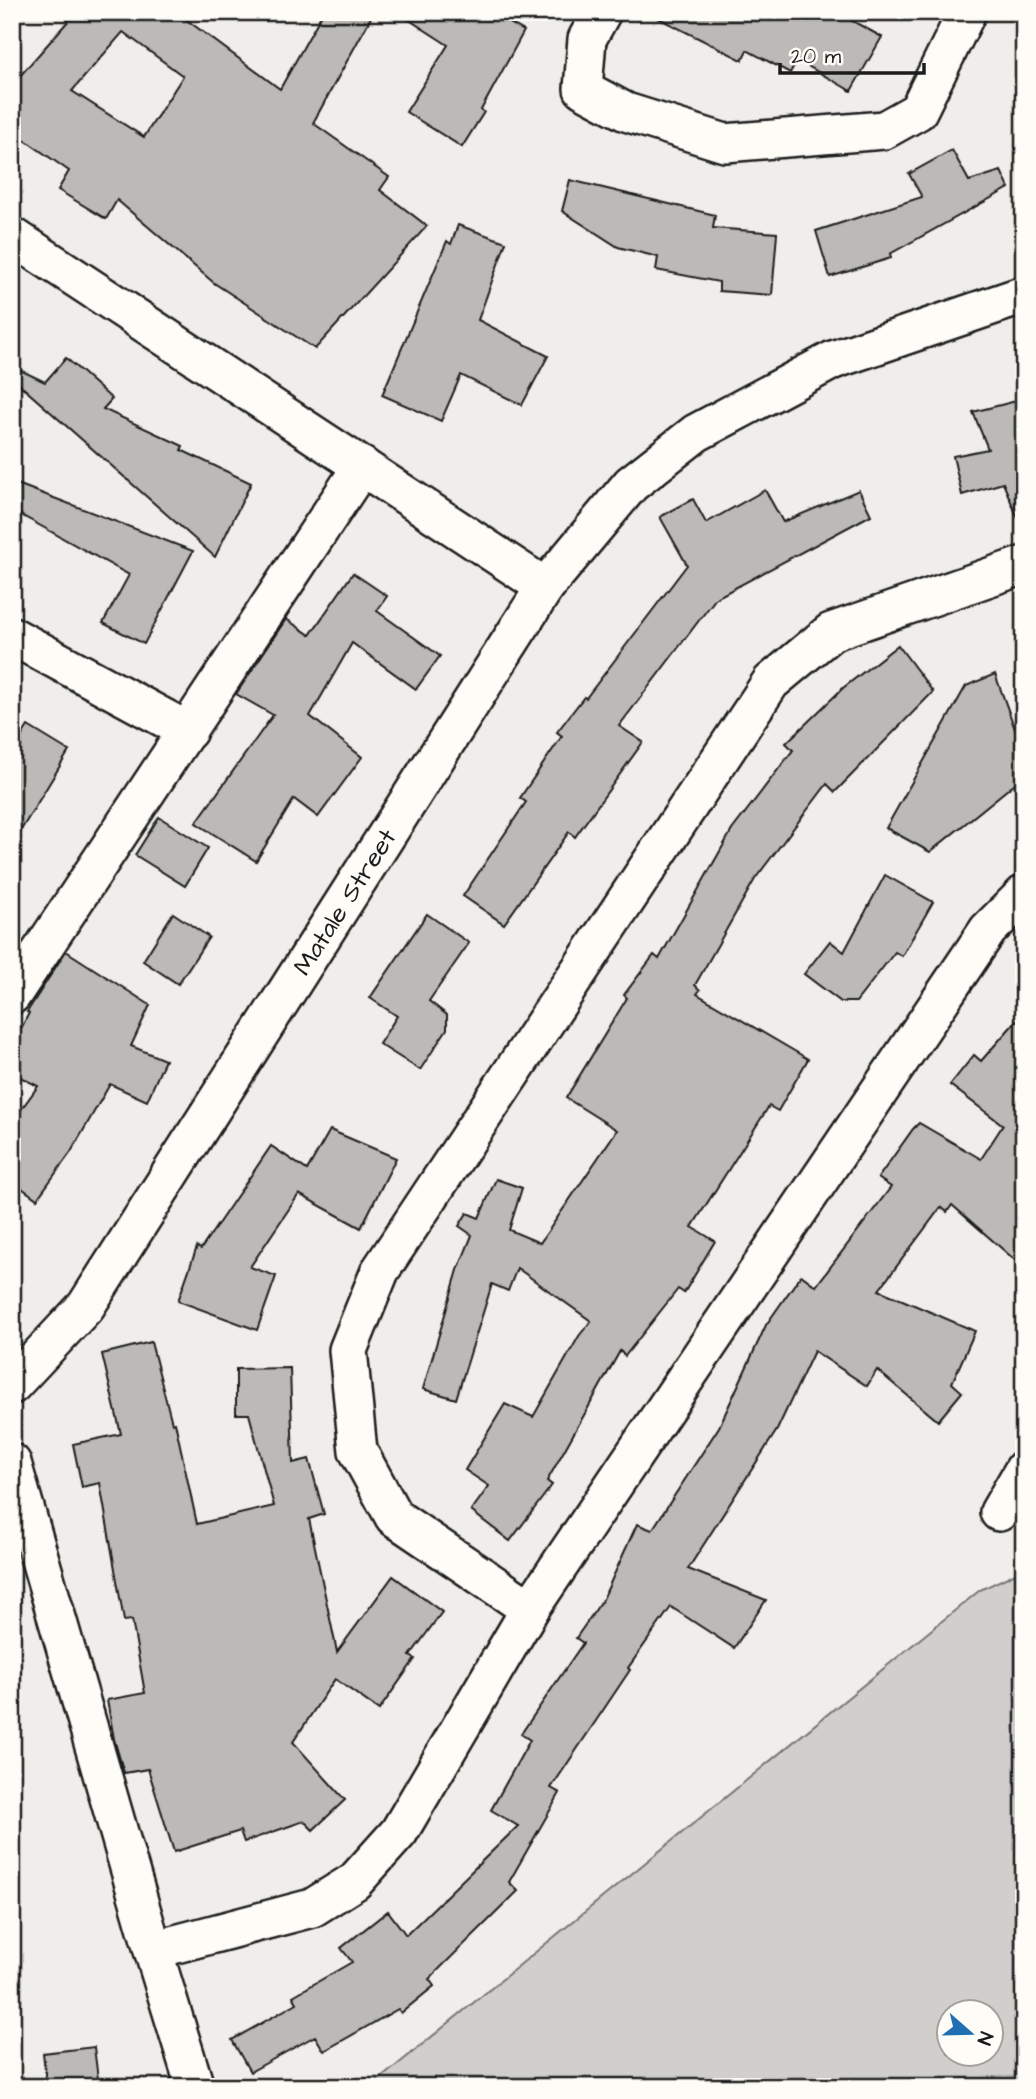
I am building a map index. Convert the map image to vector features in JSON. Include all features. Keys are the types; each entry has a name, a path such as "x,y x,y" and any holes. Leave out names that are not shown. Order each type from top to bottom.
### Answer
{"street":[{"path":"602,12 587,39 583,89 626,112 725,143 884,130 918,111 967,12"},
{"path":"12,236 545,587"},
{"name":"Matale Street","path":"12,1385 86,1306 545,587 631,484 696,433 833,360 1024,295"},
{"path":"12,995 362,466"},
{"path":"530,1609 394,1517 358,1451 348,1350 380,1271 771,682 831,632 1024,565"},
{"path":"12,636 188,731"},
{"path":"153,1950 312,1908 355,1881 398,1832 530,1609 988,930 1024,894"},
{"path":"12,1463 195,2087"},
{"path":"999,1512 1024,1469"}],"shaded area":[{"path":"1024,1569 1024,2087 370,2087 980,1590"}],"building":[{"path":"76,12 176,12 280,89 323,12 374,12 313,123 389,177 380,190 427,226 315,349 214,283 117,200 106,219 58,190 69,171 12,131 12,85","holes":["123,32 183,76 144,137 72,91"]},
{"path":"397,12 490,12 524,31 481,110 484,112 462,147 406,112 448,45"},
{"path":"646,12 836,12 882,37 851,91 797,60 790,73 747,50 742,60"},
{"path":"952,150 969,181 1001,171 1009,188 890,254 891,258 830,277 816,231 922,197 909,174"},
{"path":"570,180 715,215 713,228 777,233 772,295 719,291 719,282 656,270 658,257 618,247 562,211"},
{"path":"458,225 506,242 478,320 548,356 522,405 461,375 441,421 382,395 447,241 451,244"},
{"path":"66,358 112,399 103,409 183,446 181,450 251,483 215,557 12,378 18,369 45,382"},
{"path":"1024,399 1024,532 1003,483 962,495 953,456 988,449 973,412"},
{"path":"12,482 193,551 144,644 103,623 129,575 12,510"},
{"path":"765,490 783,522 859,490 871,515 716,598 619,726 643,742 575,837 569,832 504,924 463,896 526,802 520,798 562,736 557,732 687,565 660,517 693,499 706,523"},
{"path":"353,573 387,596 377,611 440,656 416,689 352,643 310,716 362,757 318,817 294,799 256,861 196,823 273,715 236,694 286,619 310,635"},
{"path":"898,645 933,692 835,792 827,784 755,879 695,985 700,990 697,994 808,1059 778,1111 769,1106 692,1227 715,1241 684,1293 678,1289 625,1356 620,1351 547,1481 552,1485 510,1541 471,1511 489,1486 465,1470 505,1404 533,1417 579,1336 591,1321 517,1268 508,1291 492,1284 456,1399 423,1389 458,1270 472,1235 459,1226 467,1213 479,1218 496,1179 522,1188 509,1230 540,1243 617,1130 566,1098 627,998 624,995 654,955 659,959 732,830 793,750 786,743 843,688"},
{"path":"995,674 1024,754 1024,776 930,852 886,828 966,686"},
{"path":"28,726 69,751 12,845 12,751"},
{"path":"159,817 208,848 185,886 135,855"},
{"path":"885,875 933,902 902,956 895,952 856,1002 841,1002 804,974 830,941 844,952"},
{"path":"173,913 209,937 178,984 143,961"},
{"path":"427,914 469,943 429,1001 447,1015 447,1029 420,1070 379,1044 397,1016 370,998"},
{"path":"66,951 150,1005 131,1046 165,1060 147,1101 110,1084 71,1152 37,1199 12,1181 12,1122 38,1086 12,1073 12,1046 29,1013 27,1012"},
{"path":"1024,1012 1024,1268 952,1205 947,1212 941,1207 879,1290 975,1331 952,1383 962,1392 938,1421 877,1370 867,1386 814,1351 777,1430 688,1569 766,1600 734,1648 671,1607 628,1668 630,1670 551,1788 560,1793 509,1882 518,1891 429,1979 434,1986 401,2013 398,2009 324,2051 315,2036 250,2072 232,2040 297,2003 293,1996 352,1962 341,1948 388,1911 406,1935 518,1826 491,1810 530,1740 521,1734 583,1643 576,1638 603,1599 637,1524 652,1530 719,1427 766,1325 801,1275 816,1286 891,1187 878,1178 913,1129 919,1123 981,1159 1003,1125 950,1085 974,1055 981,1061"},
{"path":"330,1130 396,1158 361,1228 299,1194 250,1267 276,1276 257,1330 178,1301 197,1247 201,1249 271,1146 307,1170"},
{"path":"151,1342 172,1423 175,1422 197,1524 274,1506 249,1414 236,1414 236,1369 290,1368 293,1463 309,1459 324,1514 309,1519 337,1652 393,1576 442,1612 410,1656 415,1659 379,1710 335,1679 293,1742 345,1800 313,1830 304,1821 244,1842 240,1831 174,1852 148,1769 124,1773 107,1700 145,1693 132,1620 124,1621 100,1483 82,1487 73,1444 121,1434 102,1354"},
{"path":"94,2047 99,2087 47,2087 43,2053"}]}
